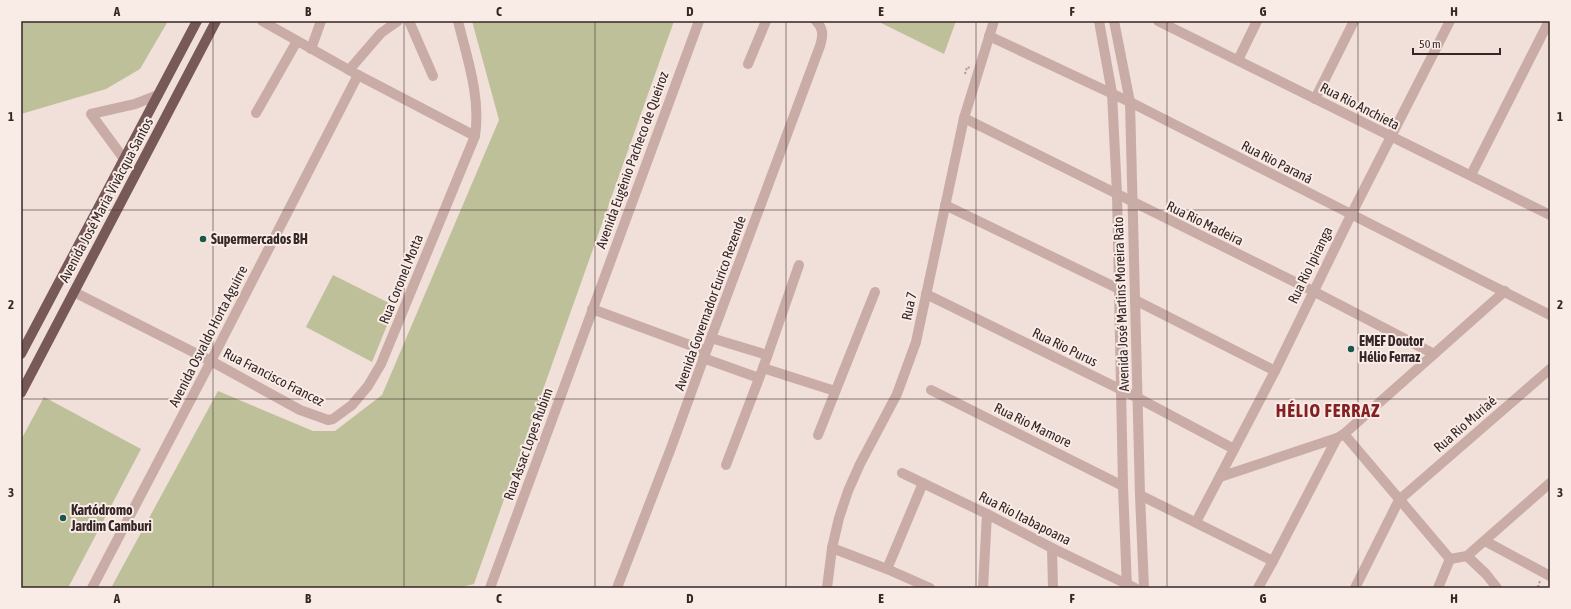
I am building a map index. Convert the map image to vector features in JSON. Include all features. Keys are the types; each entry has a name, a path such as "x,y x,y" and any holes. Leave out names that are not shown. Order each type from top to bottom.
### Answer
{"main road":[{"name":"Avenida José Maria Vivácqua Santos","path":"21,354 197,21"},
{"name":"Avenida José Maria Vivácqua Santos","path":"21,393 216,21"}],"street":[{"path":"262,21 353,73 475,136"},
{"name":"Avenida Osvaldo Horta Aguirre","path":"92,588 211,361 353,73 381,33 398,21"},
{"path":"409,21 433,76"},
{"name":"Rua Coronel Motta","path":"333,420 361,396 382,364 475,136 477,124 475,99 471,74 458,21"},
{"name":"Avenida Eugênio Pacheco de Queiroz","path":"592,309 699,21"},
{"path":"748,64 766,21"},
{"name":"Rua 7","path":"827,588 832,548 839,518 848,491 860,464 897,394 916,342 964,118 994,21"},
{"name":"Avenida José Martins Moreira Rato","path":"1099,21 1112,93 1117,194 1123,486 1130,587"},
{"name":"Avenida José Martins Moreira Rato","path":"1114,21 1130,102 1140,495 1144,588"},
{"name":"Rua Rio Anchieta","path":"1159,21 1391,137 1550,214"},
{"path":"1238,60 1257,21"},
{"path":"1315,99 1354,21"},
{"name":"Rua Rio Ipiranga","path":"1196,522 1275,371 1351,215 1450,21"},
{"path":"1471,175 1548,21"},
{"path":"311,49 319,22"},
{"name":"Avenida Governador Eurico Rezende","path":"617,588 668,456 820,46 822,38 819,23"},
{"name":"Rua Rio Paraná","path":"989,36 1112,93 1550,315"},
{"path":"256,112 297,41"},
{"path":"124,159 91,114 135,104 158,95"},
{"name":"Rua Rio Madeira","path":"964,118 1434,354"},
{"path":"945,205 1118,289"},
{"path":"726,465 763,368 799,264"},
{"path":"1258,588 1340,436 1505,291"},
{"name":"Rua Francisco Francez","path":"74,292 211,361 300,410 333,420"},
{"path":"818,435 875,292"},
{"name":"Rua Rio Purus","path":"926,294 1138,398 1234,449"},
{"path":"1135,300 1275,371"},
{"path":"592,309 759,378"},
{"name":"Rua Assac Lopes Rubim","path":"490,588 592,309"},
{"path":"711,338 767,355"},
{"path":"763,368 835,391"},
{"name":"Rua Rio Muriaé","path":"1399,500 1550,369"},
{"name":"Rua Rio Mamore","path":"931,390 1123,486"},
{"path":"1220,477 1340,436"},
{"path":"1340,436 1450,558"},
{"name":"Rua Rio Itabapoana","path":"902,473 987,514 1130,587"},
{"path":"887,569 923,483"},
{"path":"1450,558 1467,556 1550,483"},
{"path":"1140,495 1273,561"},
{"path":"1355,588 1399,500"},
{"path":"983,588 987,514"},
{"path":"1485,541 1550,576"},
{"path":"832,548 887,569 930,588"},
{"path":"1052,548 1053,588"},
{"path":"1467,556 1486,574 1497,588"},
{"path":"1438,588 1450,558"}],"path":[{"path":"964,81 967,67 979,69"}],"green space":[{"path":"21,21 168,21 140,69 106,89 21,114"},
{"path":"472,21 674,21 474,584 457,588 111,588 218,391 313,431 335,431 382,395 499,120"},
{"path":"877,21 956,21 944,54"},
{"path":"333,275 395,306 372,362 306,327"},
{"name":"Kartódromo Jardim Camburi","path":"44,397 141,449 68,588 21,588 21,440"}],"place":[{"name":"Supermercados BH","path":"203,239"},
{"name":"EMEF Doutor Hélio Ferraz","path":"1351,349"},
{"name":"Kartódromo Jardim Camburi","path":"63,518"}],"district":[{"name":"HÉLIO FERRAZ","path":"1328,410"}]}
